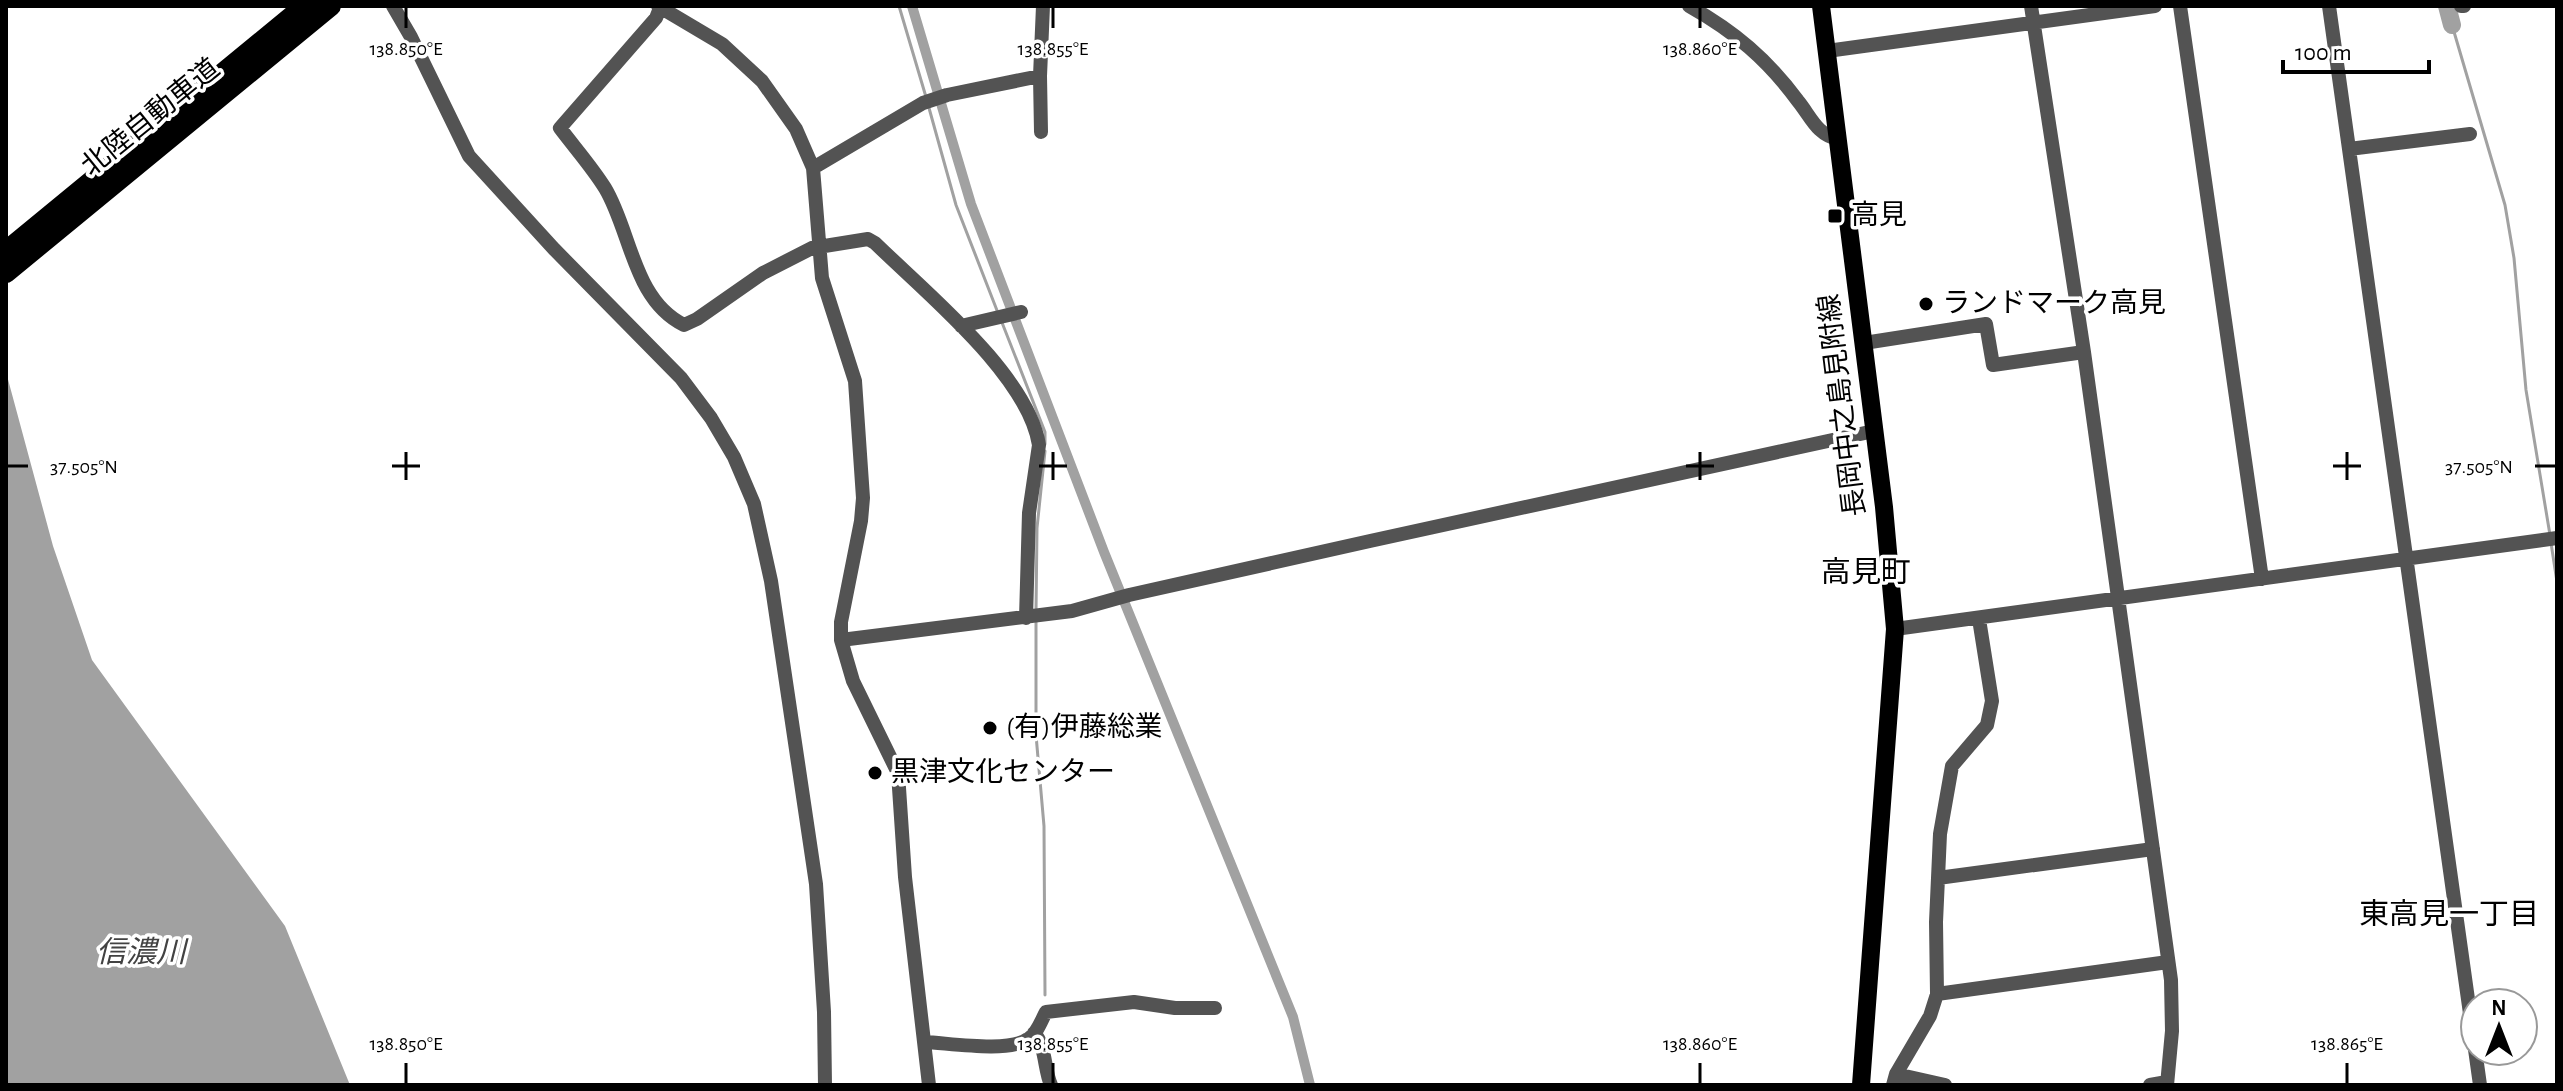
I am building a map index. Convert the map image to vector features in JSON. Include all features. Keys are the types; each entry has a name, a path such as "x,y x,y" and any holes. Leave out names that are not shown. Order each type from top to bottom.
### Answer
{"highway":[{"name":"北陸自動車道","path":"6,251 304,6"},
{"name":"北陸自動車道","path":"6,273 331,6"}],"main road":[{"name":"長岡中之島見附線","path":"1821,6 1864,343 1895,629 1861,1085"}],"street":[{"path":"393,6 469,156 544,239 681,378 717,427 747,486 762,531 771,581 814,872 822,973 825,1085"},
{"path":"1041,132 1043,6"},
{"path":"1690,6 1727,28 1757,52 1798,100 1821,133 1838,139"},
{"path":"2031,6 2084,352 2168,962 2172,1007 2167,1084 2150,1085"},
{"path":"1827,51 2155,6"},
{"path":"2180,6 2262,579"},
{"path":"2329,6 2480,1085"},
{"path":"929,1085 905,877 898,773 853,681 841,640 841,622 863,498 855,381 824,287 820,246 813,168 796,129 762,81 722,44 659,7 656,18 560,128 605,188 646,285 658,304 684,325 763,273 820,246 868,239 961,326 1022,397 1037,434 1038,456 1029,513 1026,618"},
{"path":"813,168 923,103 1040,76"},
{"path":"2349,149 2470,134"},
{"path":"961,326 1021,312"},
{"path":"1864,343 1986,324 1993,365 2084,352"},
{"path":"841,640 1072,611 1129,595 1874,431"},
{"path":"1895,629 2557,538"},
{"path":"1945,1085 1895,1079 1930,1016 1937,994 1940,834 1952,766 1979,735 1991,714 1992,701 1979,619"},
{"path":"1938,878 2153,849"},
{"path":"1937,994 2168,962"},
{"path":"925,1042 1021,1043 1034,1033 1046,1012 1134,1002 1175,1008 1215,1008"},
{"path":"1034,1033 1039,1038 1051,1085"}],"water":[{"name":"信濃川","path":"6,372 53,546 92,660 285,926 350,1085 6,1085"}],"waterway":[{"path":"899,6 926,97"},
{"path":"912,6 971,204 1104,552 1293,1017 1310,1085"},
{"path":"2447,6 2452,25"},
{"path":"2452,25 2505,205 2514,258 2526,390 2550,535"},
{"path":"929,108 956,205 998,313"},
{"path":"1001,320 1045,432 1045,444"},
{"path":"1036,611 1037,528 1045,451"},
{"path":"2551,543 2557,582"},
{"path":"1036,619 1036,735 1044,826 1045,995"}],"place":[{"name":"高見","path":"1835,216"},
{"name":"ランドマーク高見","path":"1926,304"},
{"name":"(有)伊藤総業","path":"990,728"},
{"name":"黒津文化センター","path":"875,773"}],"district":[{"name":"高見町","path":"1866,573"},
{"name":"東高見一丁目","path":"2449,915"}]}
